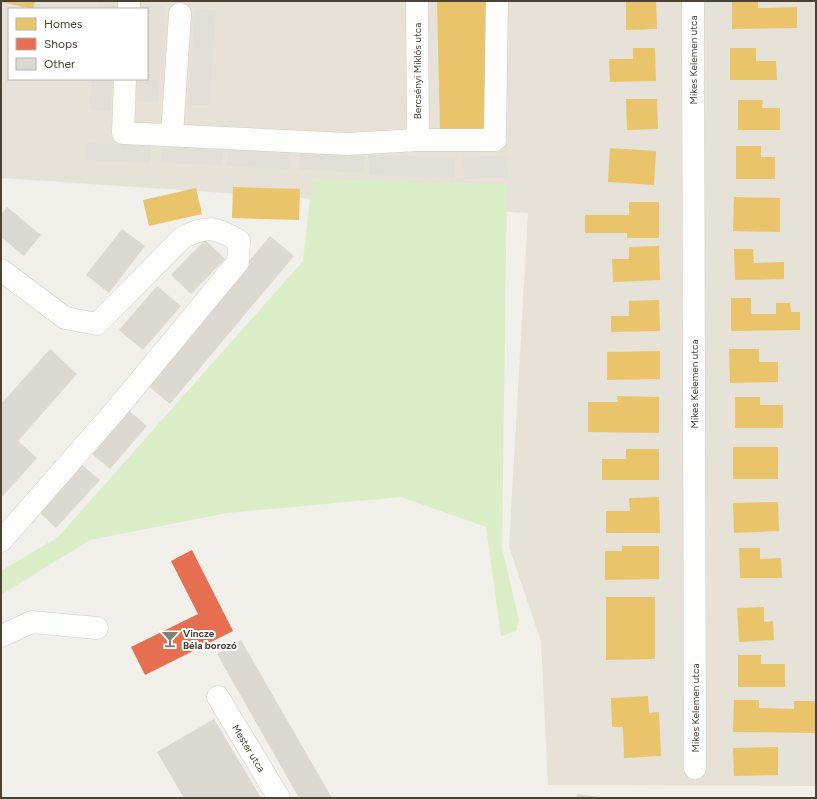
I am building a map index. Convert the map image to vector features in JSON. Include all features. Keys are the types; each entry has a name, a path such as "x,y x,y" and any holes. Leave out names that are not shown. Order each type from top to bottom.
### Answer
{"street":[{"name":"Bercsényi Miklós utca","path":"417,1 418,140"},
{"path":"125,80 123,133 348,144 418,140 494,140 497,1"},
{"name":"Mikes Kelemen utca","path":"693,1 695,768"},
{"path":"172,136 180,14"},
{"path":"1,270 65,318 97,324 183,237 200,229 221,230 239,241 238,262 114,412 1,541"},
{"path":"1,636 32,622 97,628"},
{"name":"Mester utca","path":"218,697 279,798"}],"shaded area":[{"path":"1,1 816,1 816,786 548,785 541,641 509,547 528,213 1,178"},
{"path":"98,1 119,1 118,8 97,8"},
{"path":"143,4 165,6 158,103 136,101 138,80 148,80 148,8 143,8"},
{"path":"195,9 216,10 210,105 188,105"},
{"path":"92,80 113,80 110,111 89,110"},
{"path":"85,143 151,146 150,163 85,160"},
{"path":"161,145 222,148 222,165 161,163"},
{"path":"228,150 291,153 290,169 227,166"},
{"path":"300,151 365,156 364,173 299,169"},
{"path":"370,155 455,158 454,178 369,175"},
{"path":"507,156 508,177 464,179 463,157"}],"green space":[{"path":"312,179 507,184 502,548 519,620 516,631 501,636 486,527 401,497 227,513 90,540 1,595 1,572 58,537 303,261"}],"building: Homes":[{"path":"1,1 35,1 33,8"},
{"path":"437,1 488,1 490,129 440,130"},
{"path":"626,1 656,1 657,29 626,30"},
{"path":"732,1 758,1 758,8 797,7 797,28 732,29"},
{"path":"633,48 655,48 656,81 610,82 609,59 633,59"},
{"path":"730,48 756,48 756,61 776,61 777,80 730,80"},
{"path":"626,99 657,99 658,129 627,130"},
{"path":"738,100 763,100 762,108 780,108 780,130 738,130"},
{"path":"736,146 761,146 761,157 775,157 775,179 736,179"},
{"path":"610,148 656,151 654,185 608,182"},
{"path":"233,187 300,189 299,220 232,218"},
{"path":"196,188 202,214 149,226 143,200"},
{"path":"734,197 780,198 780,232 733,231"},
{"path":"629,202 659,202 659,238 627,238 627,233 585,233 585,215 629,215"},
{"path":"659,246 660,280 613,282 612,259 629,259 629,247"},
{"path":"734,249 753,249 754,263 784,262 784,279 735,280"},
{"path":"731,298 751,298 751,314 776,314 776,303 790,303 791,312 800,312 800,330 731,331"},
{"path":"659,300 660,331 611,332 611,316 629,316 629,301"},
{"path":"729,349 759,349 759,362 778,362 778,382 730,383"},
{"path":"660,351 660,379 607,380 607,352"},
{"path":"617,396 659,397 659,433 588,432 588,402 618,402"},
{"path":"735,397 760,397 760,405 783,405 783,428 735,428"},
{"path":"733,447 778,447 778,479 733,479"},
{"path":"626,449 659,449 659,480 602,480 602,459 626,459"},
{"path":"659,497 660,533 606,533 606,511 630,511 629,498"},
{"path":"778,502 779,531 734,533 733,503"},
{"path":"622,546 659,546 659,579 605,580 605,551 622,551"},
{"path":"739,548 760,548 760,559 781,558 782,578 740,578"},
{"path":"606,597 655,597 655,659 606,660"},
{"path":"764,607 764,622 773,621 774,640 739,642 737,608"},
{"path":"738,655 761,655 761,664 785,664 785,687 738,687"},
{"path":"648,696 649,713 659,712 661,756 624,758 623,727 612,727 611,698"},
{"path":"734,700 759,700 759,708 794,709 794,701 816,701 816,733 733,732"},
{"path":"778,747 778,775 734,776 733,748"}],"building: Shops":[{"path":"192,550 233,631 145,675 131,647 198,614 171,561"}],"building: Other":[{"path":"7,207 41,235 24,256 1,237 1,214"},
{"path":"122,229 145,246 109,293 86,275"},
{"path":"270,236 294,256 170,404 146,384"},
{"path":"205,240 225,259 191,294 171,275"},
{"path":"157,286 181,306 143,350 119,330"},
{"path":"50,349 77,374 18,441 37,458 1,498 1,404"},
{"path":"128,410 147,426 110,469 91,453"},
{"path":"81,464 100,480 56,528 38,511"},
{"path":"241,640 332,798 299,798 217,654"},
{"path":"214,719 261,798 184,798 157,752"},
{"path":"577,794 601,797 601,798 577,798"}],"place":[{"name":"Vincze Béla borozó","path":"170,639"}]}
